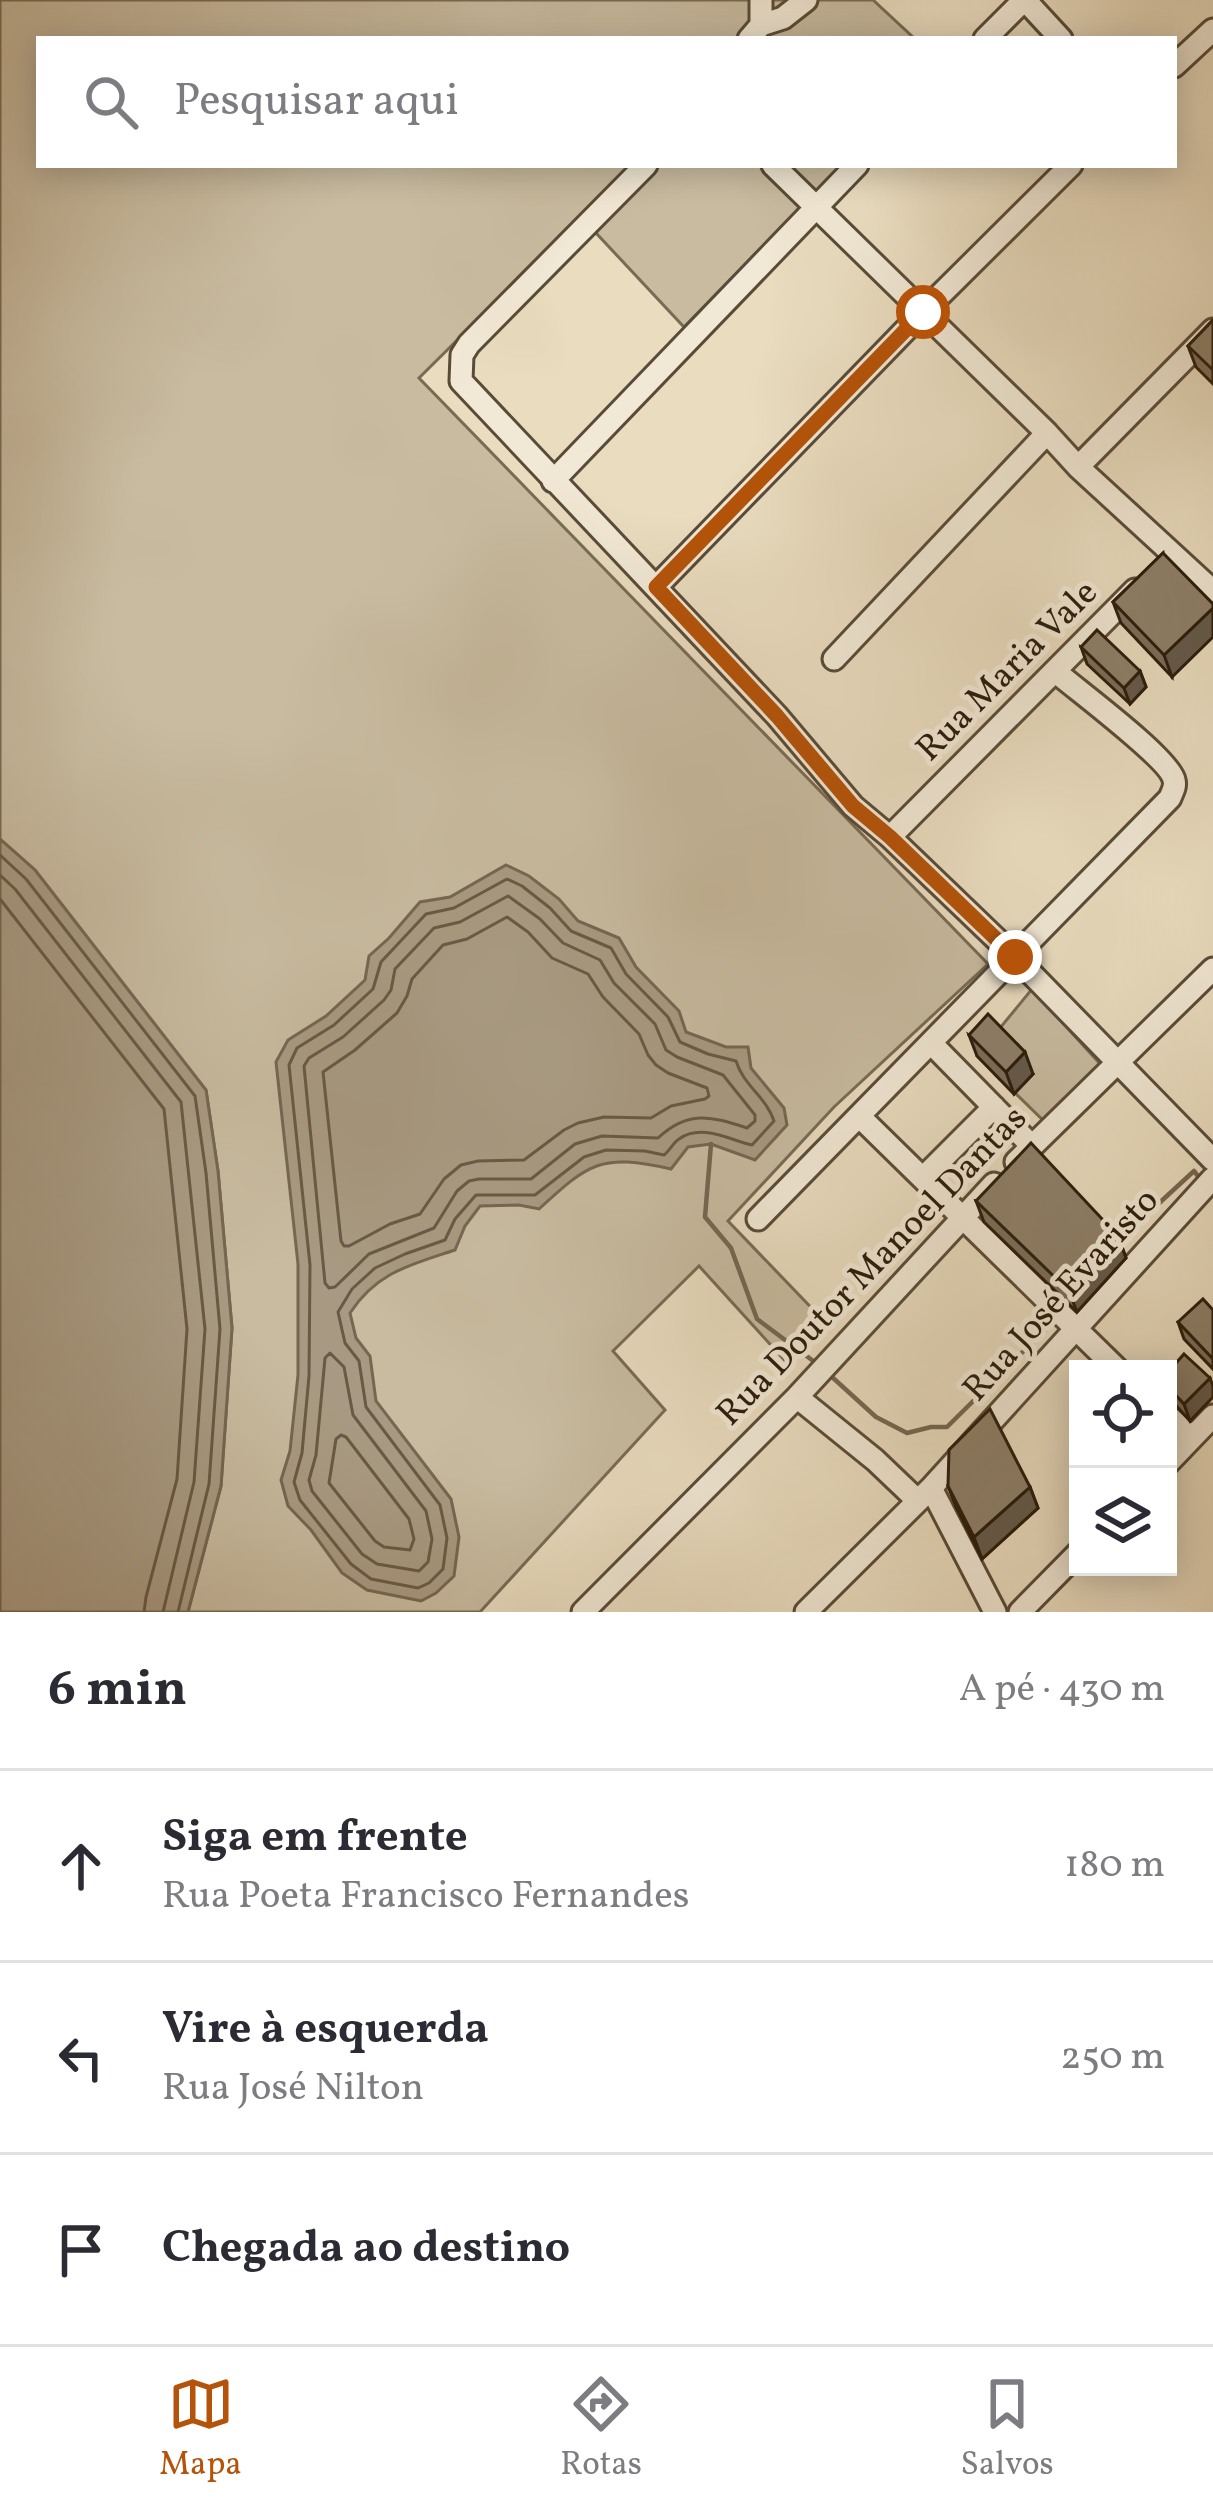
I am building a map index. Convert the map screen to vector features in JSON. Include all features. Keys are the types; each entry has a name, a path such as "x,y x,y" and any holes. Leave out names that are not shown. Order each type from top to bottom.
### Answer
{"street":[{"path":"755,32 761,0"},
{"path":"755,32 806,0"},
{"path":"988,36 1025,0 1058,36"},
{"path":"1177,63 1213,30"},
{"path":"643,168 470,344 462,355 461,381 777,716 853,806 1015,957 1213,1160"},
{"path":"776,168 1078,466 1213,591"},
{"path":"553,481 854,168"},
{"path":"656,587 1068,168"},
{"path":"1078,466 1213,330"},
{"path":"834,659 1047,433"},
{"name":"Rua Maria Vale","path":"890,837 1172,552"},
{"path":"758,1219 1170,798 1173,776 1138,739 1055,672"},
{"name":"Rua Doutor Manoel Dantas","path":"583,1612 797,1397 962,1216 1213,969"},
{"path":"931,1043 1032,1146"},
{"path":"923,1178 994,1107"},
{"path":"859,1116 1107,1360"},
{"name":"Rua José Evaristo","path":"806,1612 925,1494 1065,1320 1213,1178"},
{"path":"797,1397 925,1494 994,1612"},
{"path":"1177,1453 1213,1416"},
{"path":"1177,1425 1192,1438"},
{"path":"1020,1612 1069,1562"}],"shaded area":[{"path":"0,0 873,0 912,36 36,36 36,168 839,168 684,327 581,217 419,378 988,964 834,1107 728,1221 826,1323 788,1364 699,1266 613,1351 665,1410 480,1612 188,1612 221,1486 232,1328 206,1090 35,870 0,839"},
{"path":"1032,989 1102,1066 1047,1124 977,1056"}],"water":[{"path":"0,839 35,870 206,1090 232,1328 221,1486 188,1612 0,1612"},
{"path":"506,865 559,899 578,921 619,938 636,967 679,1011 686,1032 726,1047 748,1047 751,1068 784,1108 787,1125 755,1160 711,1144 688,1147 671,1169 628,1162 598,1166 571,1181 539,1209 480,1206 455,1250 396,1272 360,1299 350,1313 356,1338 370,1356 376,1401 451,1499 459,1537 454,1576 421,1601 367,1590 342,1573 288,1506 281,1480 290,1451 298,1375 298,1264 276,1062 288,1040 326,1016 365,980 369,956 420,902 450,897"}],"building":[{"path":"1213,320 1213,370 1188,346"},
{"path":"1163,553 1213,604 1164,655 1113,602"},
{"path":"1097,630 1140,671 1124,688 1081,647"},
{"path":"988,1014 1025,1052 1006,1072 969,1035"},
{"path":"1031,1143 1118,1236 1069,1291 976,1201"},
{"path":"1203,1299 1213,1310 1213,1359 1178,1322"},
{"path":"1184,1354 1210,1378 1184,1404 1177,1397 1177,1362"},
{"path":"990,1409 1030,1487 974,1537 948,1486 949,1450"}],"waterway":[{"path":"711,1144 705,1217 731,1248 757,1319 816,1363"},
{"path":"1118,1241 1194,1171 1201,1180"},
{"path":"832,1377 876,1417 907,1433 947,1427 1055,1320"}],"route":[{"path":"923,312 656,587 777,716 853,806 1015,957"}]}
